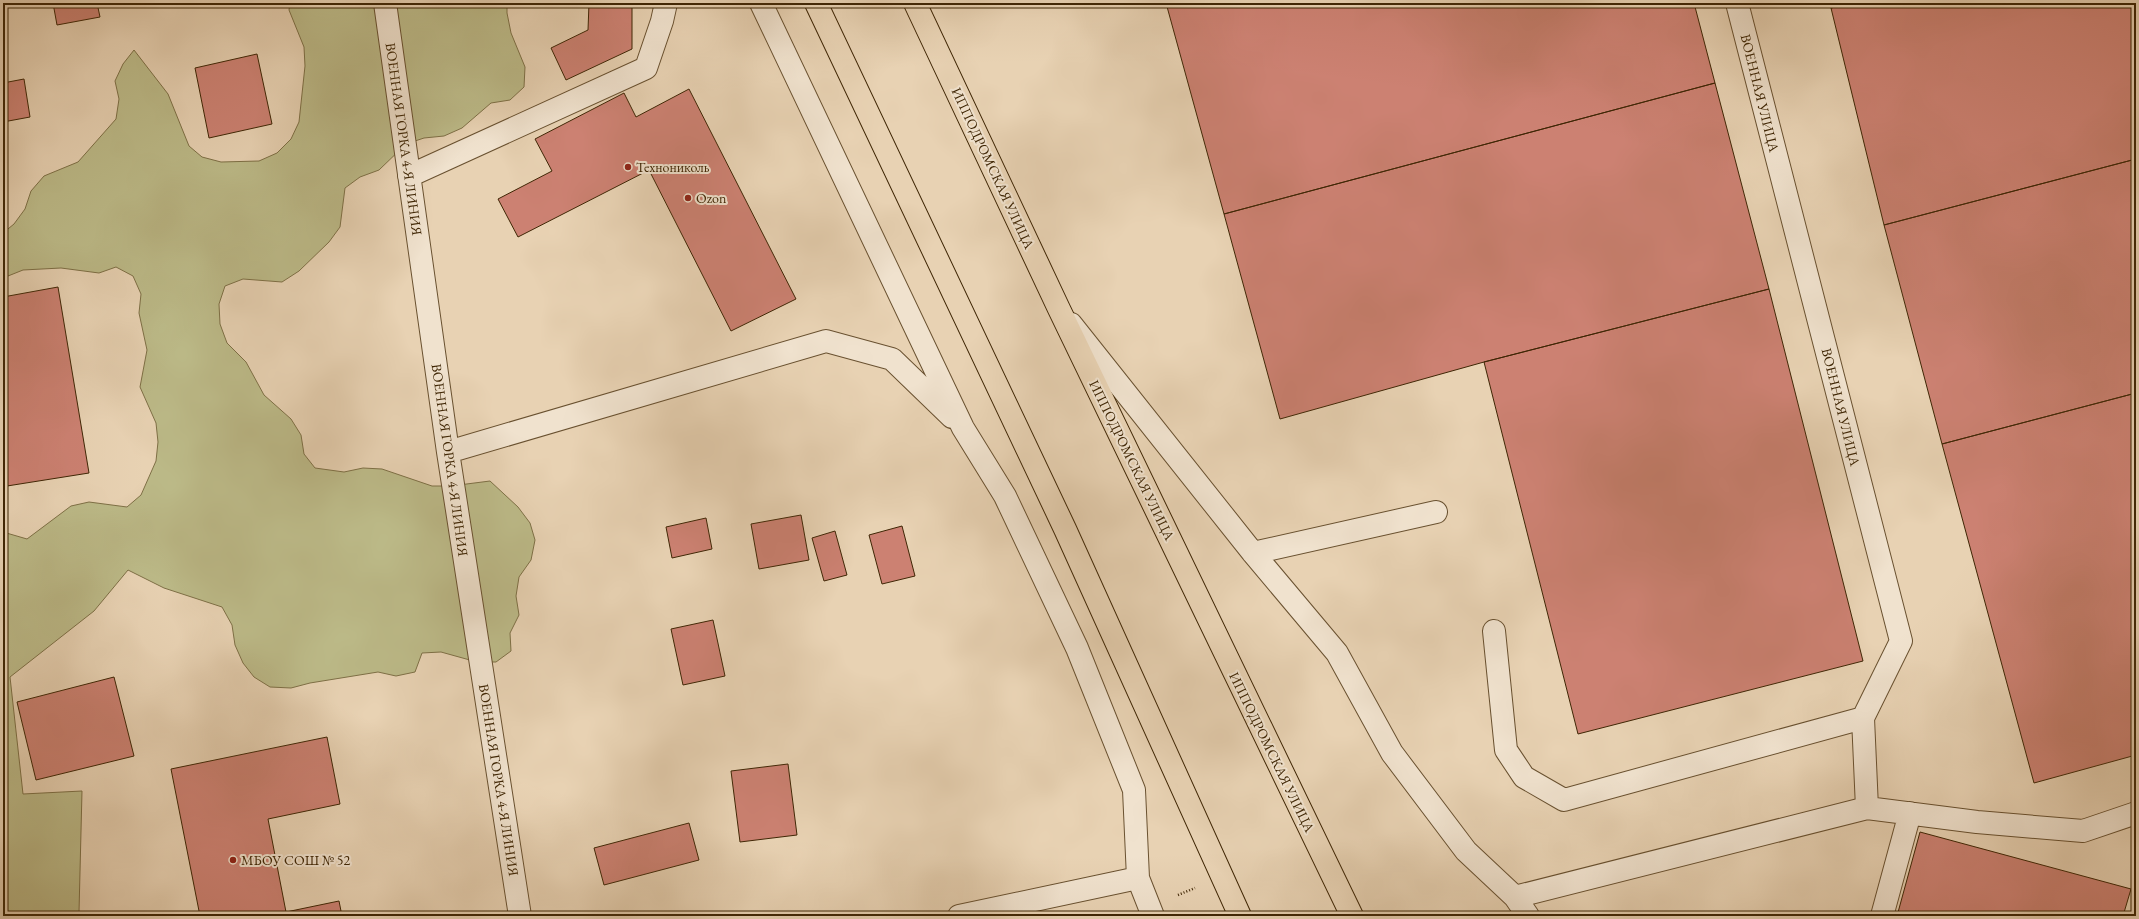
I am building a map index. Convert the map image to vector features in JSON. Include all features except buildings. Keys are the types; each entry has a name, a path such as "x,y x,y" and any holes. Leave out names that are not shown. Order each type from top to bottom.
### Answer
{"highway":[{"path":"816,3 1065,530 1221,877 1240,916"},
{"name":"ИППОДРОМСКАЯ УЛИЦА","path":"915,3 1059,308 1352,916"}],"street":[{"name":"ВОЕННАЯ ГОРКА 4-Я ЛИНИЯ","path":"384,3 448,452 520,916"},
{"path":"409,176 646,68 662,21 666,3"},
{"path":"761,3 963,428 1005,496 1077,648 1134,790 1138,878 1152,911"},
{"name":"ВОЕННАЯ УЛИЦА","path":"1737,3 1901,641 1863,718 1867,808"},
{"path":"1059,308 1253,553 1337,653 1392,754 1462,845 1515,896 1528,916"},
{"path":"448,452 826,341 892,359 963,428"},
{"path":"1253,553 1436,512"},
{"path":"1494,631 1506,750 1524,777 1564,800 1863,718"},
{"path":"1515,896 1867,808 1977,822 2083,831 2136,812"},
{"path":"1882,916 1910,813"},
{"path":"959,916 1138,878"}],"path":[{"path":"1152,911 1221,877"}],"shaded area":[{"path":"290,3 507,3 507,13 511,33 525,67 524,87 510,100 491,103 462,128 444,136 424,138 406,144 379,170 360,177 345,188 340,227 329,242 299,271 282,282 243,279 225,286 219,304 220,324 227,343 246,362 264,395 291,419 301,435 304,454 315,468 344,472 363,468 382,469 432,486 451,486 490,481 518,507 530,523 535,540 531,560 519,577 516,596 519,615 510,633 511,651 496,662 477,662 441,652 422,653 415,672 396,676 378,672 310,683 291,688 270,687 254,677 243,663 235,645 232,625 222,607 164,588 128,570 94,611 10,677 23,794 82,791 79,912 64,916 3,916 3,532 27,539 71,506 89,502 127,507 141,495 156,461 158,442 156,423 140,387 147,350 139,313 141,294 133,276 116,267 99,273 61,268 23,270 3,278 3,233 14,224 25,209 31,191 44,176 78,162 116,119 119,99 115,81 123,64 134,50 168,94 189,146 202,157 221,162 259,161 277,153 291,139 299,122 305,66 304,47 289,10"}],"place":[{"name":"Технониколь","path":"628,167"},
{"name":"Ozon","path":"688,198"},
{"name":"МБОУ СОШ № 52","path":"233,860"}]}
